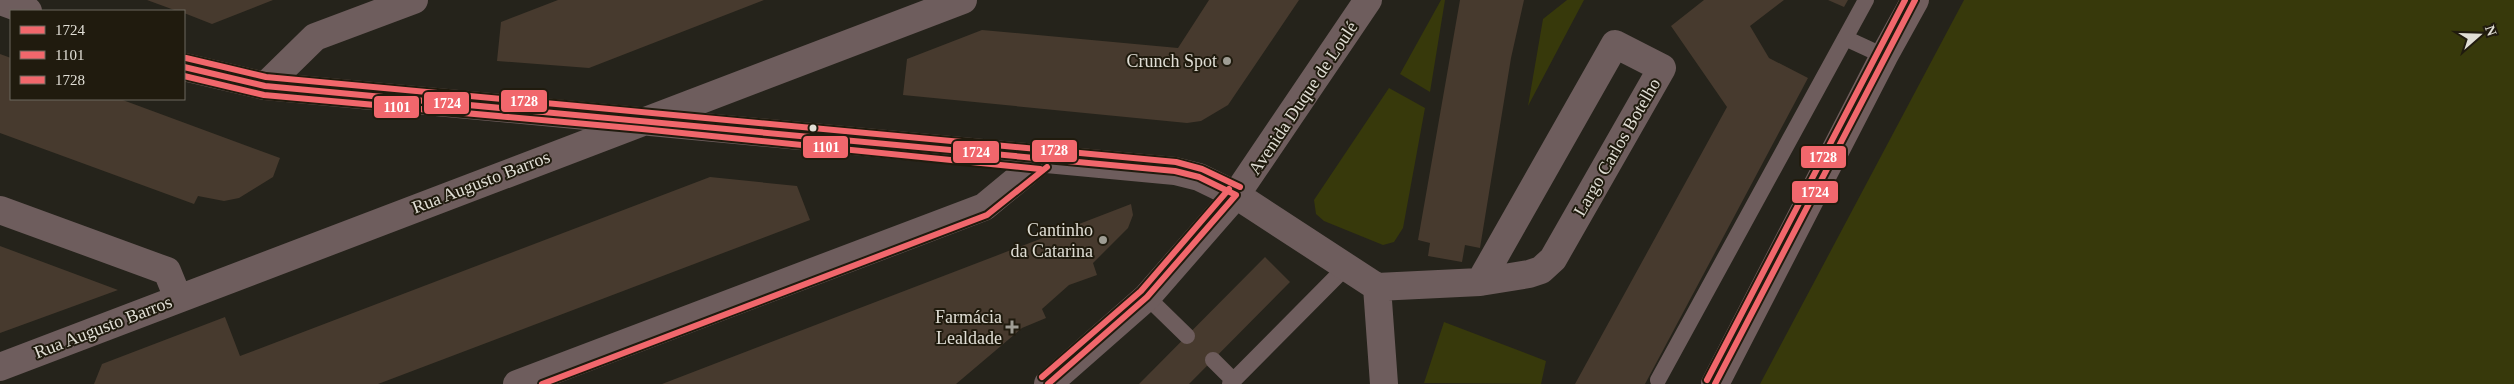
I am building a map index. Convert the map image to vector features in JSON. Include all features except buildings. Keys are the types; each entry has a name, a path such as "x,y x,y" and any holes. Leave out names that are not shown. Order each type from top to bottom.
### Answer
{"street":[{"path":"265,86 315,37 414,0"},
{"name":"Rua Augusto Barros","path":"0,367 643,120 964,0"},
{"name":"Avenida Duque de Loulé","path":"1048,384 1147,297 1236,195 1368,0"},
{"path":"1715,384 1884,56 1915,0"},
{"path":"0,1 25,10"},
{"name":"Largo Carlos Botelho","path":"1376,287 1480,282 1529,274 1541,270 1553,259 1662,68 1615,44 1480,282"},
{"path":"185,67 265,86 643,120 1041,160 1175,171 1199,177 1236,195 1376,287 1384,384"},
{"path":"517,384 984,207 1041,160"},
{"path":"0,210 167,271 178,298"}],"lane":[{"path":"1658,380 1866,0"},
{"path":"1845,38 1884,56"},
{"path":"1213,360 1232,382 1346,267"},
{"path":"1147,297 1187,336"}],"shaded area":[{"path":"1441,0 1445,0 1430,92 1400,74"},
{"path":"1567,0 1584,0 1528,106 1543,19"},
{"path":"1964,0 2514,0 2514,384 1760,384"},
{"path":"1389,88 1425,108 1403,228 1394,242 1383,245 1324,221 1316,214 1314,200"},
{"path":"1444,322 1546,361 1541,384 1424,383"}],"transit line":[{"name":"1728","path":"1707,380 1905,0"},
{"name":"1724","path":"1715,384 1915,0"},
{"name":"1728","path":"186,58 266,77 1176,162 1202,169 1240,187"},
{"name":"1724","path":"185,67 265,86 1175,171 1199,177 1236,195"},
{"name":"1101","path":"185,76 264,95 642,129 1040,169"},
{"name":"1101","path":"542,384 987,215 1047,167"},
{"name":"1728","path":"1042,377 1141,291 1229,189"},
{"name":"1724","path":"1048,384 1147,297 1236,195"}],"place":[{"name":"Crunch Spot","path":"1227,61"},
{"name":"Cantinho da Catarina","path":"1103,240"},
{"name":"Farmácia Lealdade","path":"1012,327"}]}
